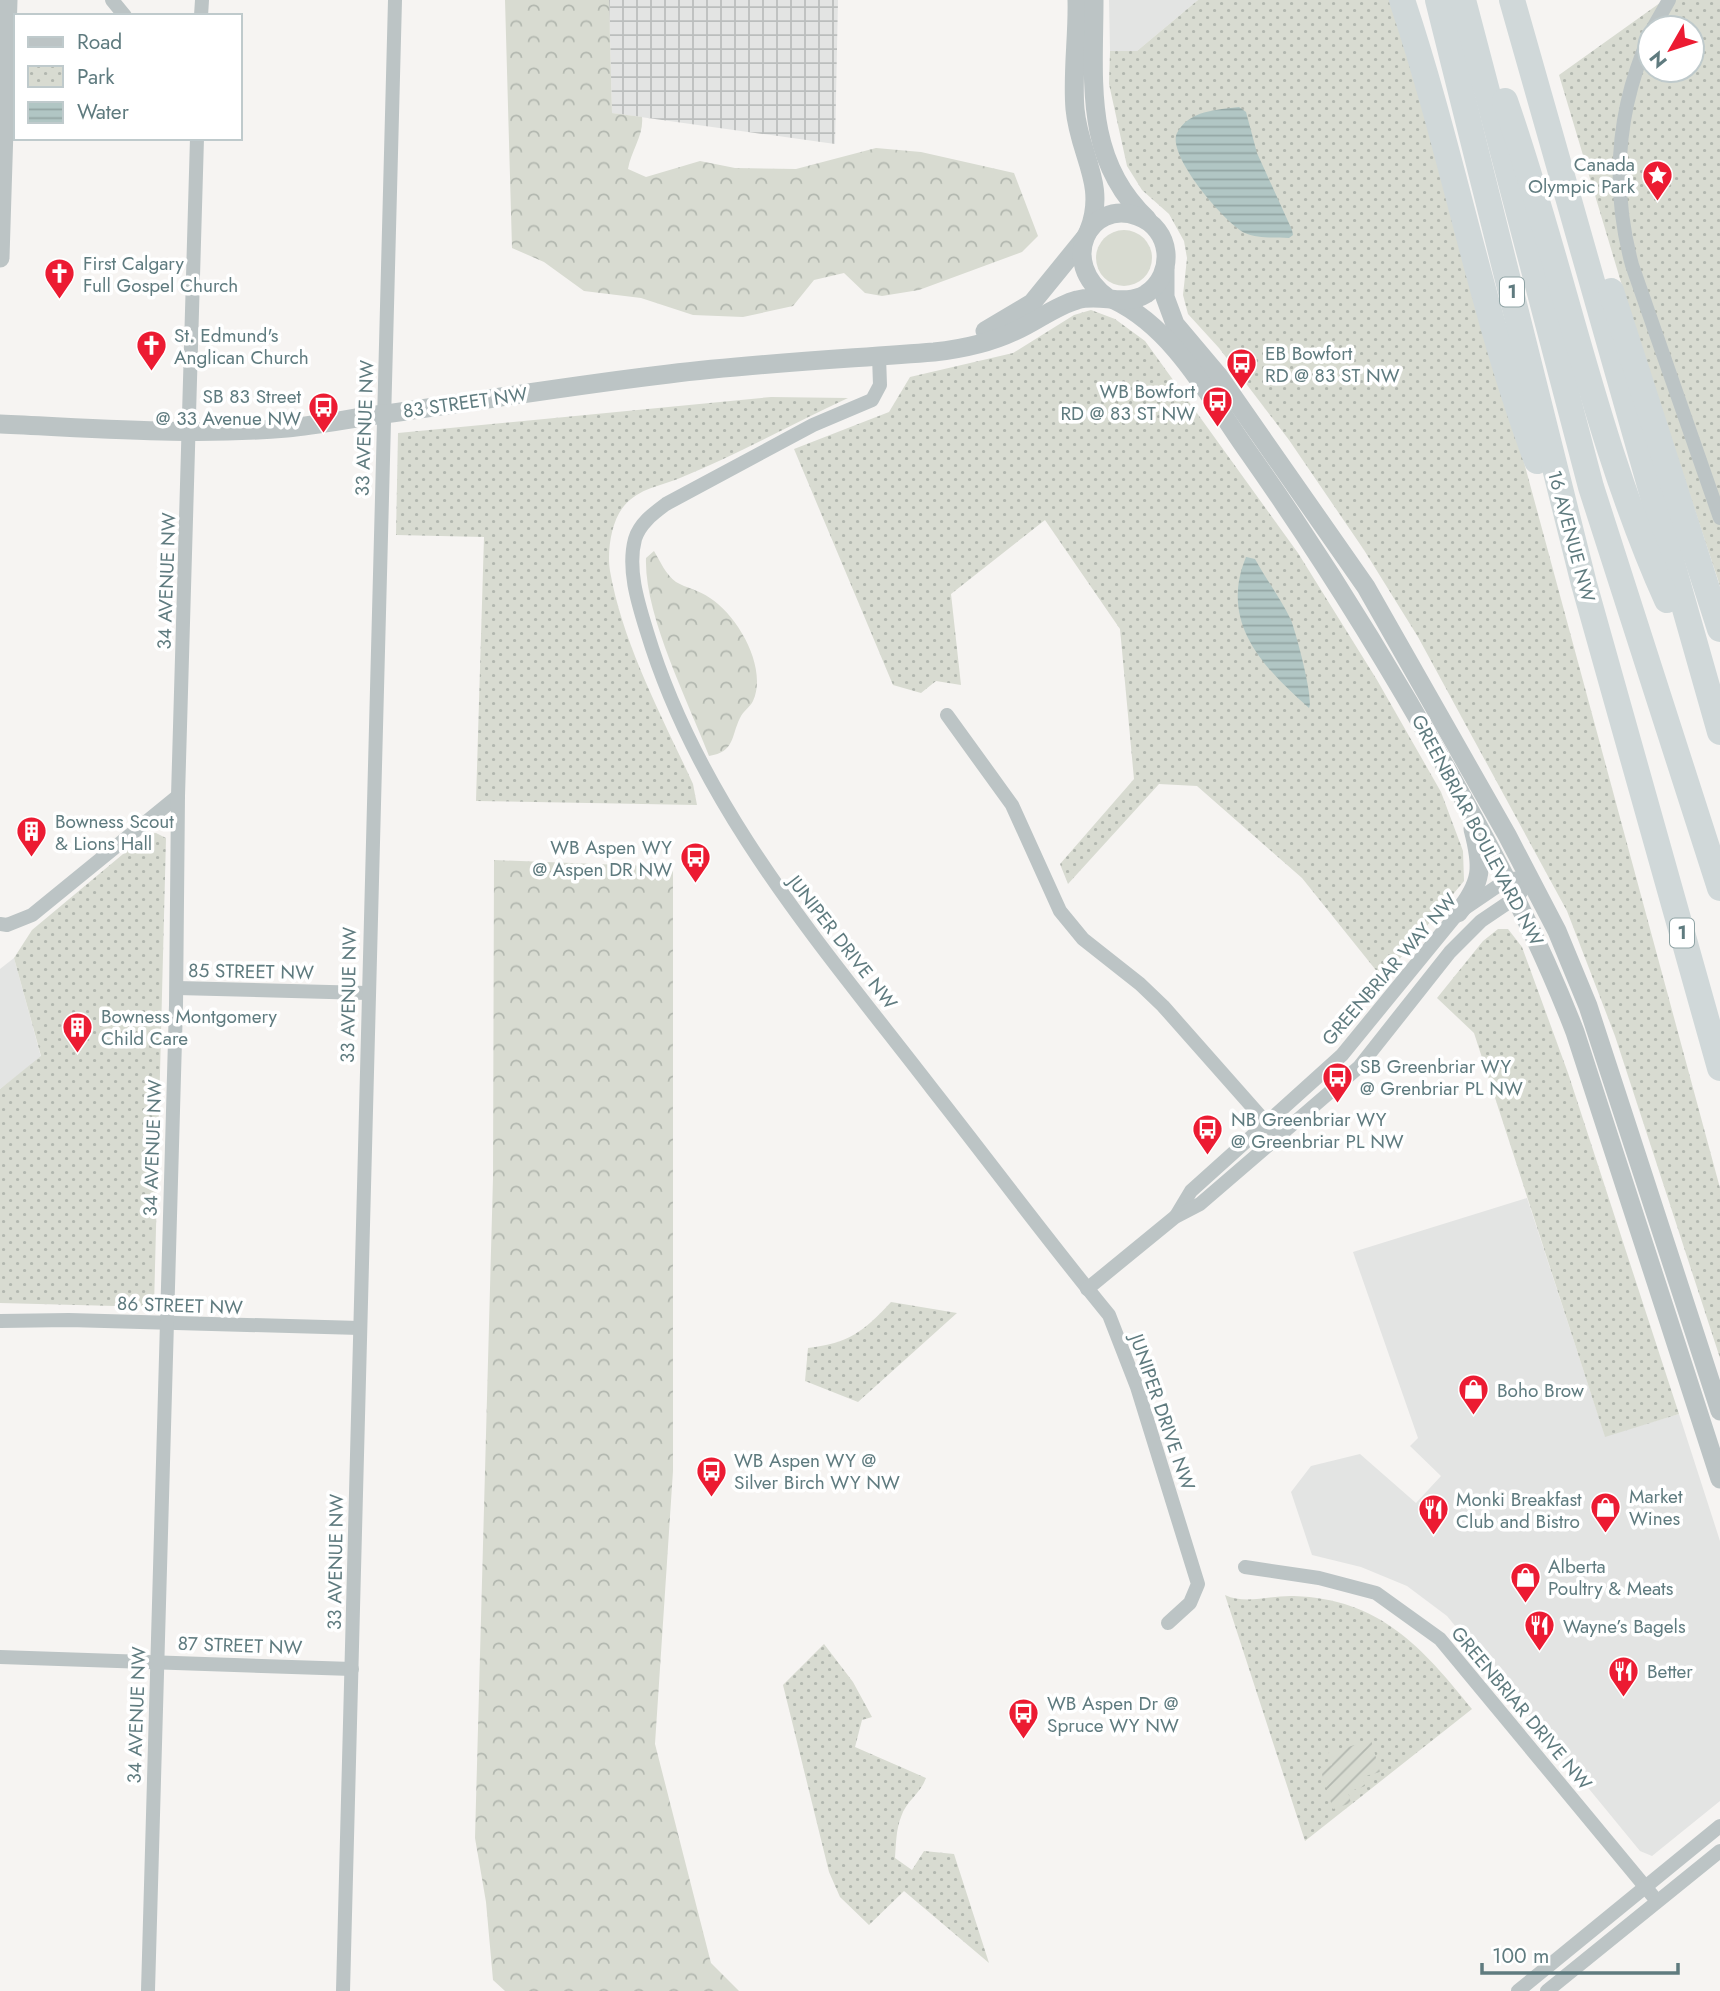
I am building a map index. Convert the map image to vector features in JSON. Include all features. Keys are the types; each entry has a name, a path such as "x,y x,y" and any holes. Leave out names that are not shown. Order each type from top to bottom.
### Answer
{"highway":[{"path":"1402,0 1445,142 1514,398 1584,584"},
{"name":"16 AVENUE NW","path":"1437,0 1584,584 1720,1068"},
{"name":"16 AVENUE NW","path":"1463,0 1591,487 1720,888"},
{"path":"1470,0 1518,137 1602,427 1649,561 1704,685"},
{"path":"1513,0 1704,685 1720,732"},
{"path":"1513,0 1624,330 1720,629"}],"street":[{"path":"0,258 8,0"},
{"path":"112,0 123,14"},
{"name":"33 AVENUE NW","path":"343,1991 395,0"},
{"path":"1077,0 1075,111 1082,146 1097,193 1096,214 1081,255 1084,272 1093,287 1109,298 1128,299 1147,293 1166,267 1165,244 1118,185 1097,133 1093,100 1094,0"},
{"path":"1636,69 1621,135 1619,179 1622,223 1632,265 1718,502 1720,518"},
{"name":"34 AVENUE NW","path":"148,1991 177,988 178,796 191,431 197,140"},
{"path":"1087,234 1114,215 1133,214 1150,222"},
{"name":"83 STREET NW","path":"929,352 995,328 1032,303 1087,234"},
{"name":"GREENBRIAR BOULEVARD NW","path":"1166,267 1165,297 1175,324 1218,375 1366,587 1531,878 1557,931 1588,1006 1720,1410"},
{"name":"83 STREET NW","path":"0,424 191,431 287,428 668,374 956,350 990,341 1080,299 1109,298"},
{"name":"GREENBRIAR BOULEVARD NW","path":"1109,298 1143,318 1167,341 1288,508 1355,609 1513,887 1549,962 1576,1032 1720,1479"},
{"name":"JUNIPER DRIVE NW","path":"879,356 880,386 872,400 813,425 666,503 646,520 636,536 632,555 639,607 653,653 703,771 777,888 1109,1315 1137,1387 1198,1584 1190,1603 1168,1623"},
{"path":"947,715 1012,805 1060,911 1083,939 1163,1006 1278,1136"},
{"path":"0,924 7,925 33,915 178,796"},
{"path":"1458,913 1474,893 1480,874 1479,850 1467,804"},
{"path":"1513,887 1531,878"},
{"name":"GREENBRIAR WAY NW","path":"1175,1217 1191,1191 1342,1055 1458,913 1513,887"},
{"name":"GREENBRIAR WAY NW","path":"1087,1289 1175,1217 1200,1204 1359,1067 1465,936 1513,887"},
{"name":"85 STREET NW","path":"177,988 367,993"},
{"name":"86 STREET NW","path":"0,1321 69,1320 166,1325 360,1328"},
{"name":"GREENBRIAR DRIVE NW","path":"1245,1567 1319,1577 1376,1593 1408,1613 1440,1639 1657,1901"},
{"name":"87 STREET NW","path":"0,1657 352,1669"},
{"path":"1518,1991 1720,1826"},
{"path":"1547,1991 1720,1851"}],"shaded area":[{"path":"609,0 838,0 835,144 612,113"},
{"path":"1109,0 1198,0 1137,51 1110,51"},
{"path":"14,958 41,1057 0,1089 0,969"},
{"path":"1527,1198 1605,1436 1679,1414 1720,1541 1720,1801 1652,1856 1640,1851 1447,1616 1407,1586 1361,1567 1312,1555 1291,1492 1311,1466 1360,1454 1416,1503 1441,1476 1410,1446 1418,1438 1353,1252"}],"green space":[{"path":"505,0 609,0 612,113 642,117 641,130 628,169 646,177 700,161 735,168 796,169 876,148 921,152 1014,173 1038,236 1022,252 919,290 882,296 865,293 844,273 814,280 793,306 743,317 693,315 641,298 584,291 544,262 512,248"},
{"path":"1198,0 1391,0 1447,177 1720,1188 1720,1358 1615,1036 1567,911 1418,637 1364,550 1289,440 1219,348 1188,314 1183,295 1187,258 1184,241 1169,214 1142,190 1127,166 1109,84 1110,51 1137,51"},
{"name":"Canada Olympic Park","path":"1664,0 1720,0 1720,586 1635,329 1559,75 1636,20 1636,84 1706,84 1706,14 1644,14"},
{"path":"1118,230 1130,230 1144,238 1152,252 1150,269 1144,278 1130,286 1118,286 1101,274 1096,264 1096,252 1108,235"},
{"path":"1091,310 1115,319 1145,341 1298,553 1377,680 1441,792 1463,851 1464,881 1383,979 1302,878 1197,786 1159,784 1068,884 1060,864 1134,779 1120,629 1045,520 951,594 961,685 936,681 921,693 893,685 794,449 889,412 910,377 1013,353 1074,315"},
{"path":"771,397 848,398 722,459 636,495 620,512 611,537 610,571 624,626 645,680 693,784 697,805 476,801 484,537 396,535 398,433"},
{"path":"654,551 672,579 721,606 740,630 753,659 757,688 753,701 741,716 728,747 717,754 709,756 660,631 647,581 646,558"},
{"path":"156,833 166,838 154,1307 0,1303 0,1089 41,1056 14,958 32,930 147,834"},
{"path":"494,860 673,867 673,1471 655,1744 711,1963 739,1991 505,1991 493,1980 486,1902 475,1838 493,1178"},
{"path":"1498,929 1508,929 1522,947 1568,1073 1679,1414 1605,1437 1474,1033 1437,998 1483,941"},
{"path":"891,1302 957,1313 858,1402 805,1381 808,1348 845,1339 872,1321"},
{"path":"1225,1595 1241,1599 1294,1596 1324,1599 1351,1606 1375,1617 1416,1647 1472,1709 1305,1841"},
{"path":"824,1644 853,1682 872,1717 862,1720 855,1747 926,1778 901,1817 895,1858 912,1870 924,1851 954,1854 989,1963 904,1891 869,1925 840,1897 829,1872 783,1685"},
{"path":"1371,1740 1380,1772 1362,1777 1365,1786 1348,1792 1351,1803 1333,1809 1320,1768 1332,1765 1328,1753"}],"water":[{"path":"1239,107 1246,112 1257,153 1292,230 1293,235 1289,238 1255,236 1236,227 1200,188 1180,157 1176,143 1177,133 1182,125 1204,112"},
{"path":"1246,557 1255,559 1291,620 1307,680 1309,708 1262,660 1242,623 1238,603 1239,581"}],"place":[{"name":"Canada Olympic Park","path":"1658,202"},
{"name":"First Calgary Full Gospel Church","path":"60,301"},
{"name":"St. Edmund's Anglican Church","path":"151,373"},
{"name":"EB Bowfort RD @ 83 ST NW","path":"1242,391"},
{"name":"WB Bowfort RD @ 83 ST NW","path":"1218,429"},
{"name":"SB 83 Street @ 33 Avenue NW","path":"324,434"},
{"name":"Bowness Scout & Lions Hall","path":"32,859"},
{"name":"WB Aspen WY @ Aspen DR NW","path":"695,885"},
{"name":"Bowness Montgomery Child Care","path":"78,1054"},
{"name":"SB Greenbriar WY @ Grenbriar PL NW","path":"1337,1104"},
{"name":"NB Greenbriar WY @ Greenbriar PL NW","path":"1208,1157"},
{"name":"Boho Brow","path":"1474,1417"},
{"name":"WB Aspen WY @ Silver Birch WY NW","path":"711,1498"},
{"name":"Market Wines","path":"1606,1534"},
{"name":"Monki Breakfast Club and Bistro","path":"1433,1537"},
{"name":"Alberta Poultry & Meats","path":"1525,1604"},
{"name":"Wayne’s Bagels","path":"1540,1653"},
{"name":"Better","path":"1624,1698"},
{"name":"WB Aspen Dr @ Spruce WY NW","path":"1024,1741"}]}
